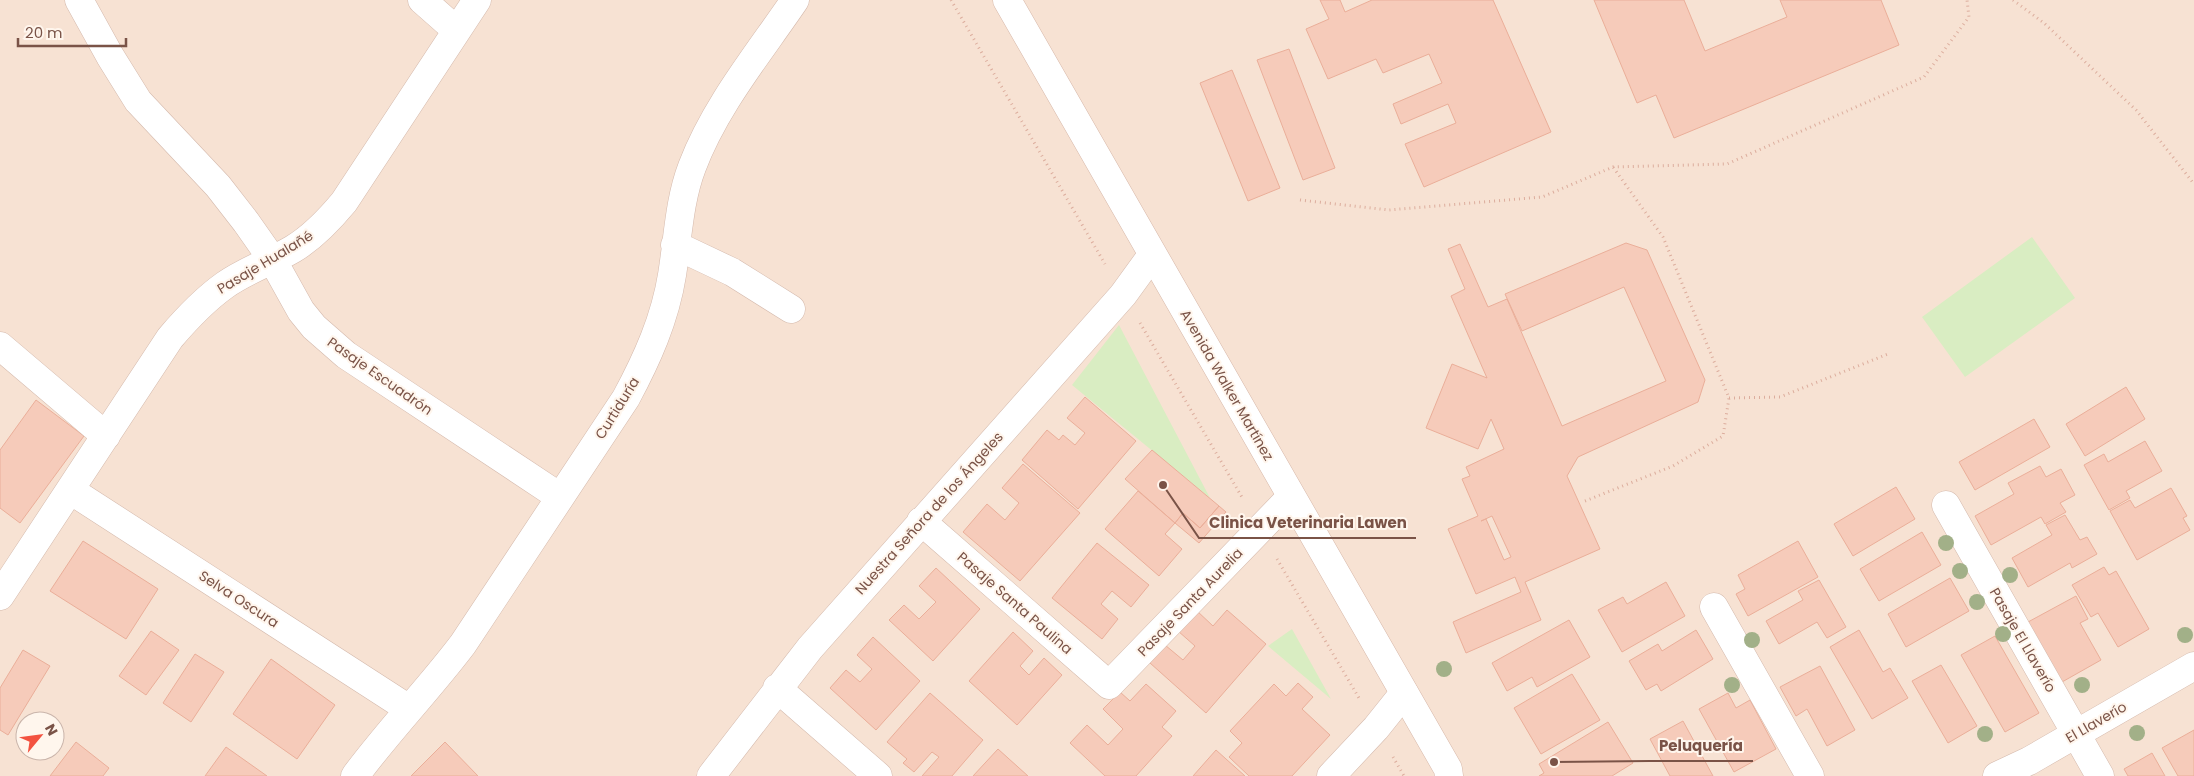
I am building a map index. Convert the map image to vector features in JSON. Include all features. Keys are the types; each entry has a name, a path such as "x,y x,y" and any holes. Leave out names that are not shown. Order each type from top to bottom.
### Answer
{"street":[{"name":"Pasaje Escuadrón","path":"79,0 114,64 138,101 218,186 246,222 272,259 301,311 314,328 329,342 560,497"},
{"path":"422,0 456,30"},
{"name":"Pasaje Hualañé","path":"0,596 170,338 210,296 226,284 294,248 314,234 344,202 477,0"},
{"name":"Curtiduría","path":"355,776 384,738 463,644 626,398 644,365 658,330 672,274 683,195 691,168 702,142 718,113 796,0"},
{"name":"Avenida Walker Martínez","path":"1007,0 1451,774"},
{"path":"675,245 732,272 790,309"},
{"name":"Nuestra Señora de los Ángeles","path":"711,776 777,688 921,521 1124,295 1152,255"},
{"path":"0,346 106,436"},
{"name":"Selva Oscura","path":"70,490 409,709"},
{"name":"Pasaje Santa Aurelia","path":"1109,685 1291,497"},
{"name":"Pasaje El Llaverío","path":"1946,505 2100,776"},
{"name":"Pasaje Santa Paulina","path":"921,521 1109,685"},
{"path":"1714,607 1810,776"},
{"name":"El Llaverío","path":"1997,776 2029,761 2194,666"},
{"path":"777,688 878,776"},
{"path":"1331,776 1376,728 1404,693"}],"path":[{"path":"951,0 1404,776"},
{"path":"1300,200 1389,210 1542,197 1613,167 1727,164 1924,76 1969,17 1967,0"},
{"path":"2013,0 2044,23 2136,110 2194,184"},
{"path":"1585,500 1672,466 1723,436 1729,398 1663,237 1613,167"},
{"path":"1729,398 1780,398 1888,354"}],"shaded area":[{"path":"0,0 2194,0 2194,776 0,776"}],"green space":[{"path":"2032,237 2075,298 1965,377 1922,317"},
{"path":"1119,325 1210,498 1072,385"},
{"path":"1292,629 1331,699 1268,646"}],"building":[{"path":"1320,0 1340,0 1345,12 1372,0 1493,0 1551,132 1424,187 1405,144 1456,123 1448,104 1401,124 1393,104 1442,83 1429,54 1383,73 1376,59 1328,79 1306,29 1329,19"},
{"path":"1594,0 1684,0 1705,51 1787,17 1780,0 1881,0 1899,45 1674,138 1656,95 1637,103"},
{"path":"1289,49 1335,168 1303,180 1257,60"},
{"path":"1232,70 1280,188 1248,201 1200,83"},
{"path":"1626,243 1647,250 1705,380 1698,402 1578,457 1567,476 1600,549 1525,582 1541,620 1466,653 1453,622 1521,592 1515,577 1476,594 1448,529 1478,516 1462,479 1470,476 1466,467 1504,449 1491,419 1478,449 1426,428 1452,364 1487,378 1451,296 1465,289 1448,249 1460,244 1488,307 1507,299 1562,426 1666,381 1624,287 1522,331 1505,294","holes":["1492,516 1511,557 1504,560 1486,519 1481,521"]},
{"path":"2126,387 2145,419 2085,456 2066,424"},
{"path":"1085,397 1136,441 1078,509 1022,460 1047,430 1059,440 1063,435 1075,445 1085,433 1067,418"},
{"path":"36,400 84,436 20,523 0,508 0,450"},
{"path":"2034,419 2050,447 1975,490 1959,462"},
{"path":"2145,441 2162,471 2126,491 2130,498 2109,510 2084,465 2104,454 2108,462"},
{"path":"1152,450 1219,506 1200,528 1183,513 1175,523 1125,479"},
{"path":"1023,464 1080,513 1020,581 963,532 987,504 1005,520 1019,503 1002,488"},
{"path":"2040,466 2046,477 2061,469 2075,495 2060,503 2066,512 2045,524 2041,517 1991,545 1975,516 2014,494 2008,483"},
{"path":"1896,487 1915,519 1853,556 1834,524"},
{"path":"2171,488 2187,516 2183,518 2190,530 2137,560 2110,511 2130,500 2135,508"},
{"path":"1138,491 1175,523 1165,534 1182,549 1159,576 1105,529"},
{"path":"1219,506 1226,512 1199,543 1175,523 1183,513 1200,528"},
{"path":"2065,515 2080,540 2087,537 2097,554 2072,568 2070,563 2028,587 2012,558 2052,535 2046,525"},
{"path":"1922,532 1941,565 1879,601 1860,569"},
{"path":"83,541 158,589 126,639 50,591"},
{"path":"1798,541 1818,577 1748,616 1736,594 1745,589 1738,575"},
{"path":"1097,543 1149,585 1131,607 1112,591 1101,604 1118,619 1102,639 1052,598"},
{"path":"2104,567 2109,575 2116,571 2149,629 2118,647 2098,613 2091,617 2072,585"},
{"path":"936,568 980,609 933,661 889,620 904,605 919,619 936,602 919,586"},
{"path":"1950,578 1969,611 1906,647 1888,614"},
{"path":"1819,580 1846,627 1827,638 1817,622 1779,644 1766,621 1803,600 1798,591"},
{"path":"1666,582 1685,616 1622,652 1598,610 1623,597 1627,604"},
{"path":"2076,596 2088,619 2080,623 2101,660 2062,682 2028,622"},
{"path":"1196,610 1213,626 1227,610 1266,644 1206,713 1150,663 1165,645 1183,660 1195,646 1178,631"},
{"path":"1569,620 1590,657 1537,687 1532,677 1507,691 1492,663"},
{"path":"1696,630 1713,659 1661,691 1657,684 1646,690 1629,661 1658,644 1662,651"},
{"path":"1859,630 1883,672 1890,668 1908,698 1872,719 1830,647"},
{"path":"151,631 179,650 146,695 119,676"},
{"path":"1013,632 1033,651 1020,666 1029,675 1044,658 1062,675 1017,725 969,681"},
{"path":"1995,636 2039,713 2005,732 1961,655"},
{"path":"873,637 920,681 876,730 830,688 846,670 860,682 872,669 857,655"},
{"path":"23,650 50,666 23,711 15,711 15,724 8,735 0,730 0,688"},
{"path":"195,654 224,672 191,722 163,703"},
{"path":"271,659 335,705 297,759 233,714"},
{"path":"1941,665 1977,726 1948,743 1912,681"},
{"path":"1820,666 1855,730 1827,746 1807,709 1796,716 1780,687"},
{"path":"1572,674 1600,720 1541,754 1514,708"},
{"path":"1298,683 1313,697 1302,709 1330,735 1292,776 1249,776 1229,757 1242,743 1230,731 1274,684 1286,696"},
{"path":"1146,684 1176,711 1162,727 1172,736 1136,776 1105,776 1070,743 1087,725 1108,745 1123,729 1103,709 1120,692 1130,701"},
{"path":"930,693 983,740 952,776 922,776 939,757 932,752 914,772 903,763 907,759 887,742"},
{"path":"1728,693 1736,708 1750,700 1776,749 1734,772 1699,709"},
{"path":"1683,721 1713,776 1670,776 1650,739"},
{"path":"1608,722 1633,763 1612,776 1539,776 1544,773 1539,764"},
{"path":"2194,730 2194,776 2178,776 2162,748"},
{"path":"76,742 109,768 103,776 50,776 61,761 65,761 65,756"},
{"path":"445,742 478,776 411,776"},
{"path":"226,747 267,776 205,776"},
{"path":"998,749 1028,776 973,776"},
{"path":"1216,750 1245,776 1193,776"},
{"path":"2152,753 2165,776 2128,776 2124,769"}],"place":[{"name":"Clinica Veterinaria Lawen","path":"1163,485"},
{"name":"Peluquería","path":"1554,762"}]}
